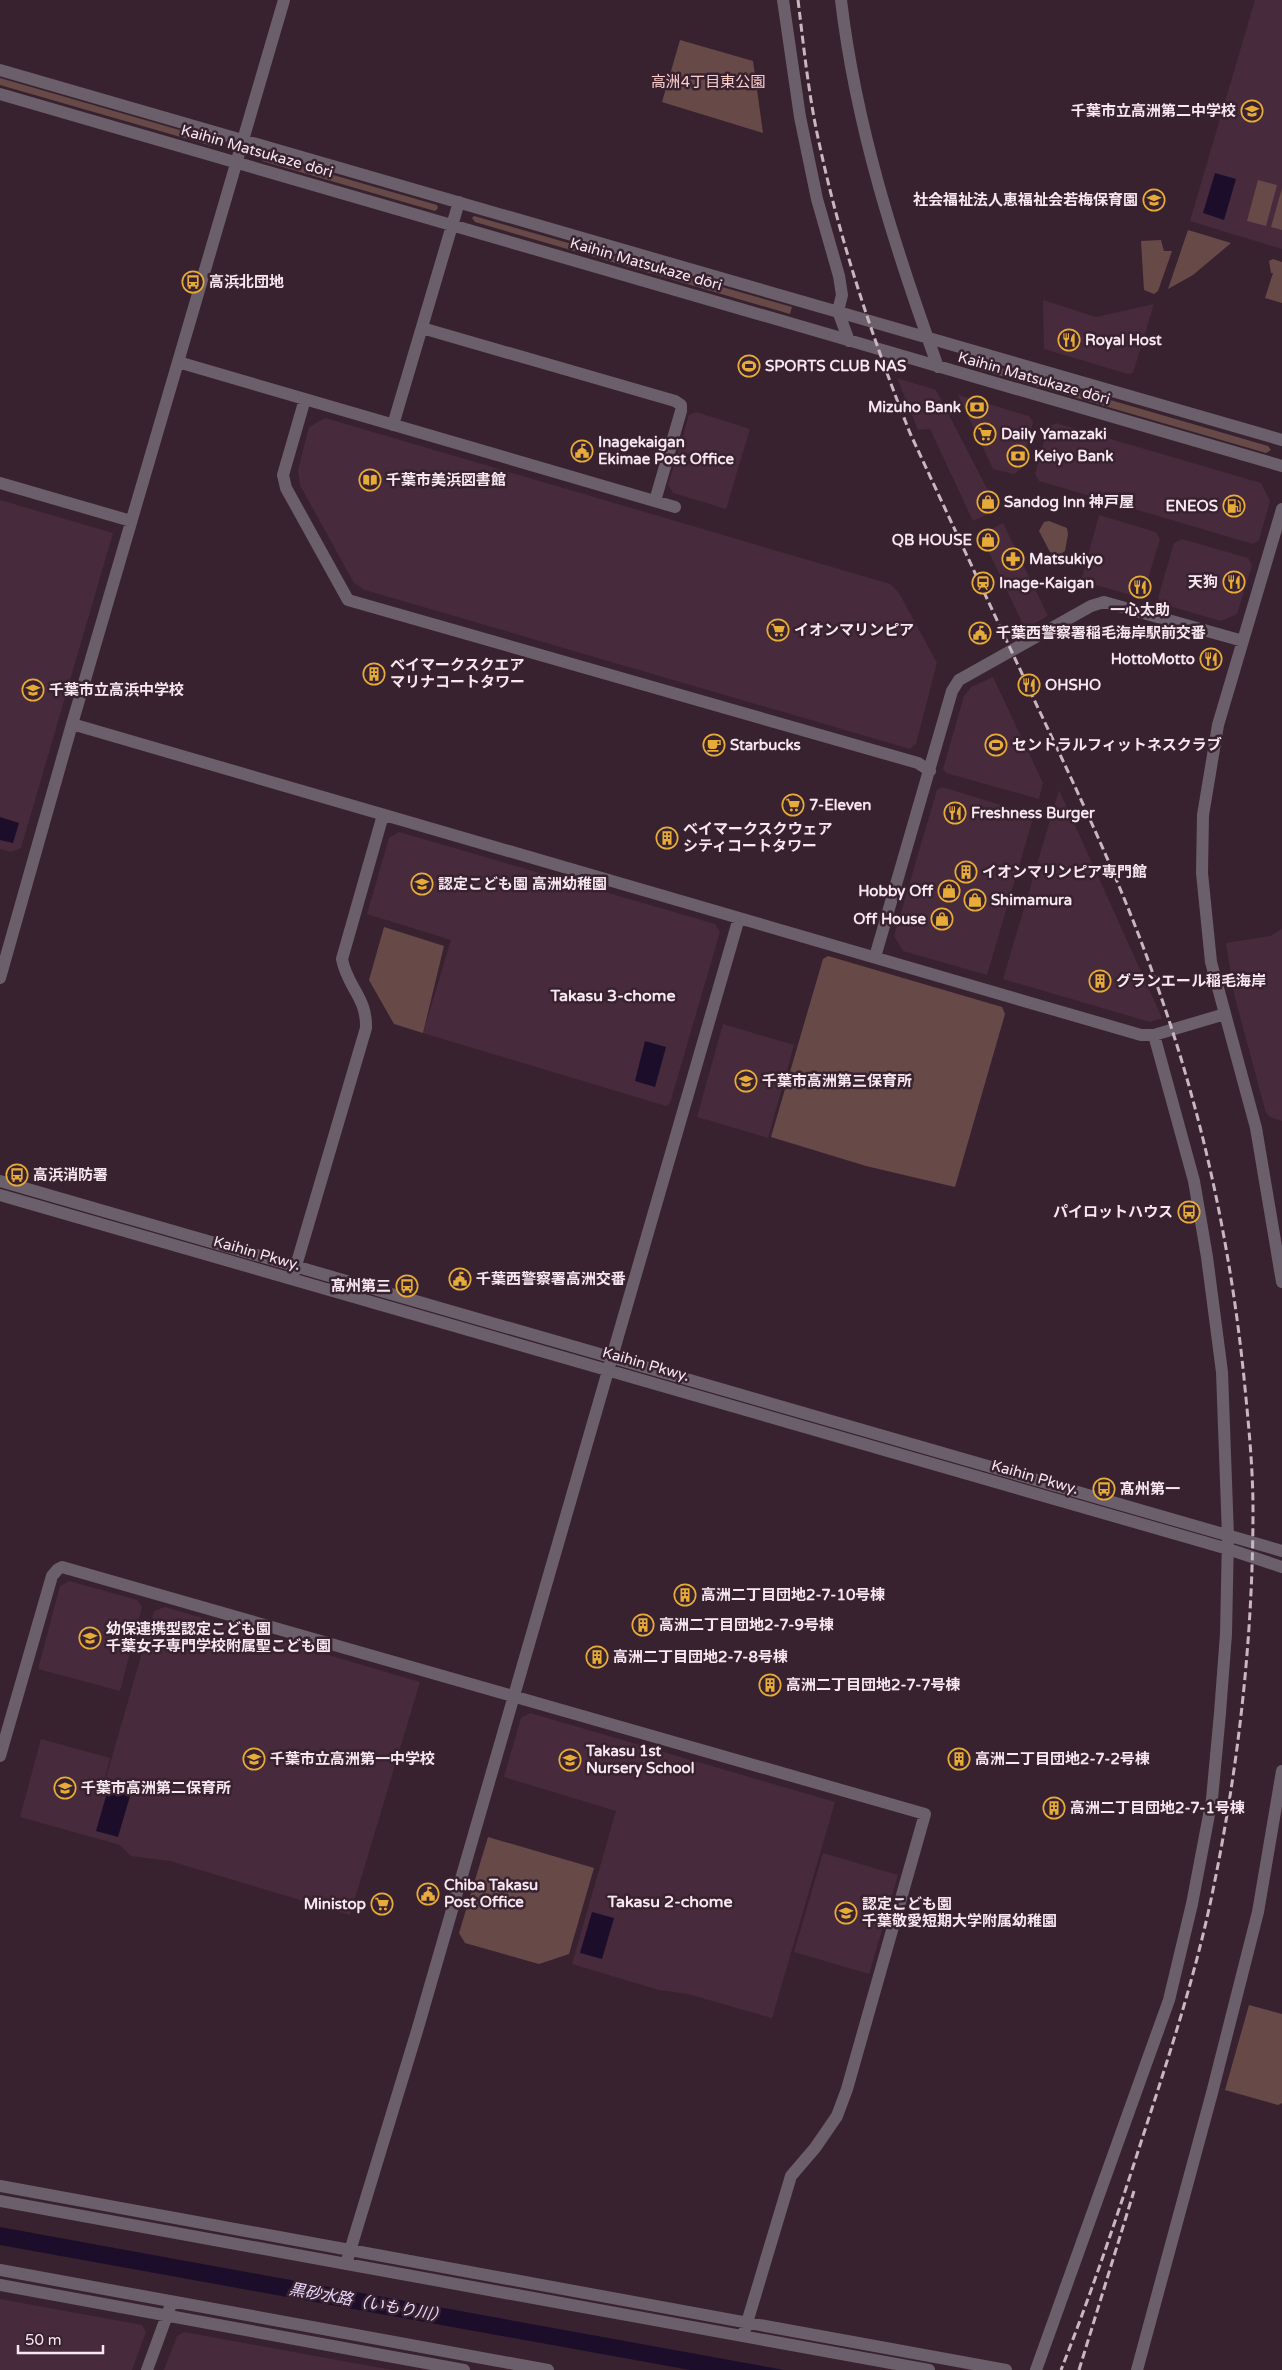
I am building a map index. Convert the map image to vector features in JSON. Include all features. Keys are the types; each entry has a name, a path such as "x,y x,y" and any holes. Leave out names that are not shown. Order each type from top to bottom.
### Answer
{"street":[{"path":"0,978 72,724 284,0"},
{"path":"783,0 802,126 817,199 839,276 842,294 838,311 849,341"},
{"path":"841,0 851,62 877,183 901,266 938,367"},
{"name":"Kaihin Matsukaze dōri","path":"0,70 1282,440"},
{"name":"Kaihin Matsukaze dōri","path":"0,94 1282,466"},
{"path":"393,425 459,202"},
{"path":"422,328 675,401 681,405 681,411 655,501"},
{"path":"178,362 675,507"},
{"path":"305,400 283,475 286,488 348,600 918,764 930,771"},
{"path":"0,483 131,521"},
{"path":"1282,509 1218,725 1203,815 1202,873 1206,924 1212,962 1256,1128 1282,1282"},
{"path":"875,957 952,691 960,680 1091,606 1104,602 1244,641"},
{"path":"72,724 1141,1036 1154,1035 1225,1014"},
{"path":"294,1274 366,1028 364,1006 344,970 342,959 383,816"},
{"path":"346,2264 417,2031 739,918"},
{"path":"1036,2370 1169,2000 1189,1917 1212,1799 1226,1634 1228,1549 1222,1372 1207,1257 1194,1181 1154,1035"},
{"name":"Kaihin Pkwy.","path":"0,1181 294,1274 608,1370 1228,1549 1282,1567"},
{"name":"Kaihin Pkwy.","path":"0,1194 294,1274 612,1356 1282,1551"},
{"path":"0,1756 52,1576 62,1567 925,1814 848,2089 837,2116 815,2148 791,2176 743,2336"},
{"path":"1137,2370 1212,2093 1258,1912 1282,1771"},
{"path":"0,2186 1006,2370"},
{"path":"0,2201 929,2370"},
{"path":"0,2270 548,2370"},
{"path":"0,2285 464,2370"},
{"path":"147,2370 171,2302"}],"shaded area":[{"name":"千葉市立高洲第二中学校","path":"1255,0 1282,0 1282,249 1190,221"},
{"path":"1043,300 1096,317 1154,304 1133,373 1128,374 1044,349"},
{"path":"897,378 936,390 996,506 994,511 973,521 930,429 918,430"},
{"path":"958,395 1029,416 1033,422 1021,469 1014,474 993,469"},
{"path":"696,412 750,429 726,509 673,493 668,485 689,415"},
{"path":"325,418 890,584 899,593 937,663 916,744 910,749 365,590 354,583 300,485 298,470 309,427"},
{"path":"1056,423 1261,483 1270,501 1259,540 1253,544 1039,481 1035,474 1048,427"},
{"name":"千葉市立高浜中学校","path":"0,500 113,533 21,848 11,852 0,849"},
{"path":"1099,515 1156,532 1160,539 1144,592 1135,596 1081,581"},
{"path":"1003,523 1048,616 1025,629 981,535"},
{"path":"1182,539 1248,558 1252,565 1237,614 1221,621 1162,604 1158,598 1174,543"},
{"path":"993,677 1043,783 1039,799 946,773 943,769 964,696 971,687"},
{"name":"イオンマリンピア専門館","path":"942,787 1034,815 987,975 903,951 894,936 937,790"},
{"path":"1059,790 1162,1018 1150,1022 1003,979"},
{"path":"399,832 715,924 720,932 670,1103 666,1106 423,1033 451,940 367,914 389,838"},
{"path":"1282,929 1282,1121 1270,1117 1266,1113 1234,994 1226,943 1270,936"},
{"name":"千葉市高洲第三保育所","path":"723,1024 794,1045 768,1138 697,1117"},
{"name":"幼保連携型認定こども園 千葉女子専門学校附属聖こども園","path":"69,1581 137,1600 142,1607 120,1691 38,1669 60,1586"},
{"name":"千葉市立高洲第一中学校","path":"165,1607 420,1682 350,1915 170,1861 131,1856 120,1845 20,1817 41,1739 110,1758 97,1809 154,1611"},
{"path":"530,1713 835,1802 772,2018 688,1994 659,1990 572,1964 616,1811 504,1777 521,1718"},
{"name":"認定こども園 千葉敬愛短期大学附属幼稚園","path":"823,1853 898,1875 869,1974 794,1952"},
{"path":"0,2299 142,2325 146,2332 132,2370 0,2370"},
{"path":"184,2332 392,2370 164,2370 177,2336"}],"green space":[{"name":"高洲4丁目東公園","path":"680,40 753,61 763,133 662,102"},
{"path":"0,78 214,140 212,146 0,85"},
{"path":"264,155 437,205 438,208 435,211 262,161"},
{"path":"1258,180 1277,185 1266,226 1247,221"},
{"path":"1282,188 1282,230 1271,227"},
{"path":"474,216 792,307 790,314 475,222 472,218"},
{"path":"1188,230 1231,243 1193,275 1168,289"},
{"path":"1161,240 1164,251 1172,251 1158,291 1154,294 1144,290 1141,241"},
{"path":"1273,259 1282,262 1282,303 1265,298 1273,273 1271,273 1269,261"},
{"path":"977,361 1268,446 1271,450 1266,453 974,368 972,364"},
{"path":"1049,521 1067,528 1068,534 1065,551 1059,555 1050,552 1039,531 1044,522"},
{"path":"384,927 444,946 423,1033 394,1024 369,980"},
{"path":"828,956 1002,1007 1005,1014 955,1187 866,1166 771,1137 823,959"},
{"path":"488,1837 594,1868 569,1954 539,1964 465,1943 459,1933"},
{"path":"1249,2005 1282,2014 1282,2103 1278,2105 1225,2090"}],"water":[{"path":"1215,173 1236,179 1224,220 1203,213"},
{"path":"0,817 19,823 13,843 0,840"},
{"path":"645,1041 666,1047 655,1087 635,1081"},
{"path":"108,1789 130,1796 118,1837 96,1831"},
{"path":"592,1912 614,1918 602,1959 580,1953"},
{"name":"黒砂水路（いもり川）","path":"0,2227 784,2370 690,2370 0,2245"}],"railway":[{"path":"798,0 816,129 828,183 859,292 883,363 910,433 1088,814 1133,919 1175,1039 1203,1137 1224,1237 1239,1337 1252,1465 1252,1557 1243,1698 1223,1839 1207,1917 1172,2045 1133,2168 1083,2313 1061,2370"},
{"path":"1079,2370 1134,2191"}],"place":[{"name":"千葉市立高洲第二中学校","path":"1252,111"},
{"name":"社会福祉法人恵福祉会若梅保育園","path":"1154,200"},
{"name":"高浜北団地","path":"193,282"},
{"name":"Royal Host","path":"1069,340"},
{"name":"SPORTS CLUB NAS","path":"749,366"},
{"name":"Mizuho Bank","path":"977,407"},
{"name":"Daily Yamazaki","path":"985,434"},
{"name":"Inagekaigan Ekimae Post Office","path":"582,451"},
{"name":"Keiyo Bank","path":"1018,456"},
{"name":"千葉市美浜図書館","path":"370,480"},
{"name":"Sandog Inn 神戸屋","path":"988,502"},
{"name":"ENEOS","path":"1234,506"},
{"name":"QB HOUSE","path":"988,540"},
{"name":"Matsukiyo","path":"1013,559"},
{"name":"天狗","path":"1234,582"},
{"name":"Inage-Kaigan","path":"983,583"},
{"name":"一心太助","path":"1140,587"},
{"name":"イオンマリンピア","path":"778,630"},
{"name":"千葉西警察署稲毛海岸駅前交番","path":"980,633"},
{"name":"HottoMotto","path":"1211,659"},
{"name":"ベイマークスクエア マリナコートタワー","path":"374,674"},
{"name":"OHSHO","path":"1029,685"},
{"name":"千葉市立高浜中学校","path":"33,690"},
{"name":"Starbucks","path":"714,745"},
{"name":"セントラルフィットネスクラブ","path":"996,745"},
{"name":"7-Eleven","path":"793,805"},
{"name":"Freshness Burger","path":"955,813"},
{"name":"ベイマークスクウェア シティコートタワー","path":"667,838"},
{"name":"イオンマリンピア専門館","path":"966,872"},
{"name":"認定こども園 高洲幼稚園","path":"422,884"},
{"name":"Hobby Off","path":"949,891"},
{"name":"Shimamura","path":"975,900"},
{"name":"Off House","path":"942,919"},
{"name":"グランエール稲毛海岸","path":"1100,981"},
{"name":"千葉市高洲第三保育所","path":"746,1081"},
{"name":"高浜消防署","path":"17,1175"},
{"name":"パイロットハウス","path":"1189,1212"},
{"name":"千葉西警察署高洲交番","path":"460,1279"},
{"name":"髙州第三","path":"407,1286"},
{"name":"髙州第一","path":"1104,1489"},
{"name":"高洲二丁目団地2-7-10号棟","path":"685,1595"},
{"name":"高洲二丁目団地2-7-9号棟","path":"643,1625"},
{"name":"幼保連携型認定こども園 千葉女子専門学校附属聖こども園","path":"90,1638"},
{"name":"高洲二丁目団地2-7-8号棟","path":"597,1657"},
{"name":"高洲二丁目団地2-7-7号棟","path":"770,1685"},
{"name":"千葉市立高洲第一中学校","path":"254,1759"},
{"name":"高洲二丁目団地2-7-2号棟","path":"959,1759"},
{"name":"Takasu 1st Nursery School","path":"570,1760"},
{"name":"千葉市高洲第二保育所","path":"65,1788"},
{"name":"高洲二丁目団地2-7-1号棟","path":"1054,1808"},
{"name":"Chiba Takasu Post Office","path":"428,1894"},
{"name":"Ministop","path":"382,1904"},
{"name":"認定こども園 千葉敬愛短期大学附属幼稚園","path":"846,1913"}],"district":[{"name":"Takasu 3-chome","path":"613,996"},
{"name":"Takasu 2-chome","path":"670,1902"}]}
